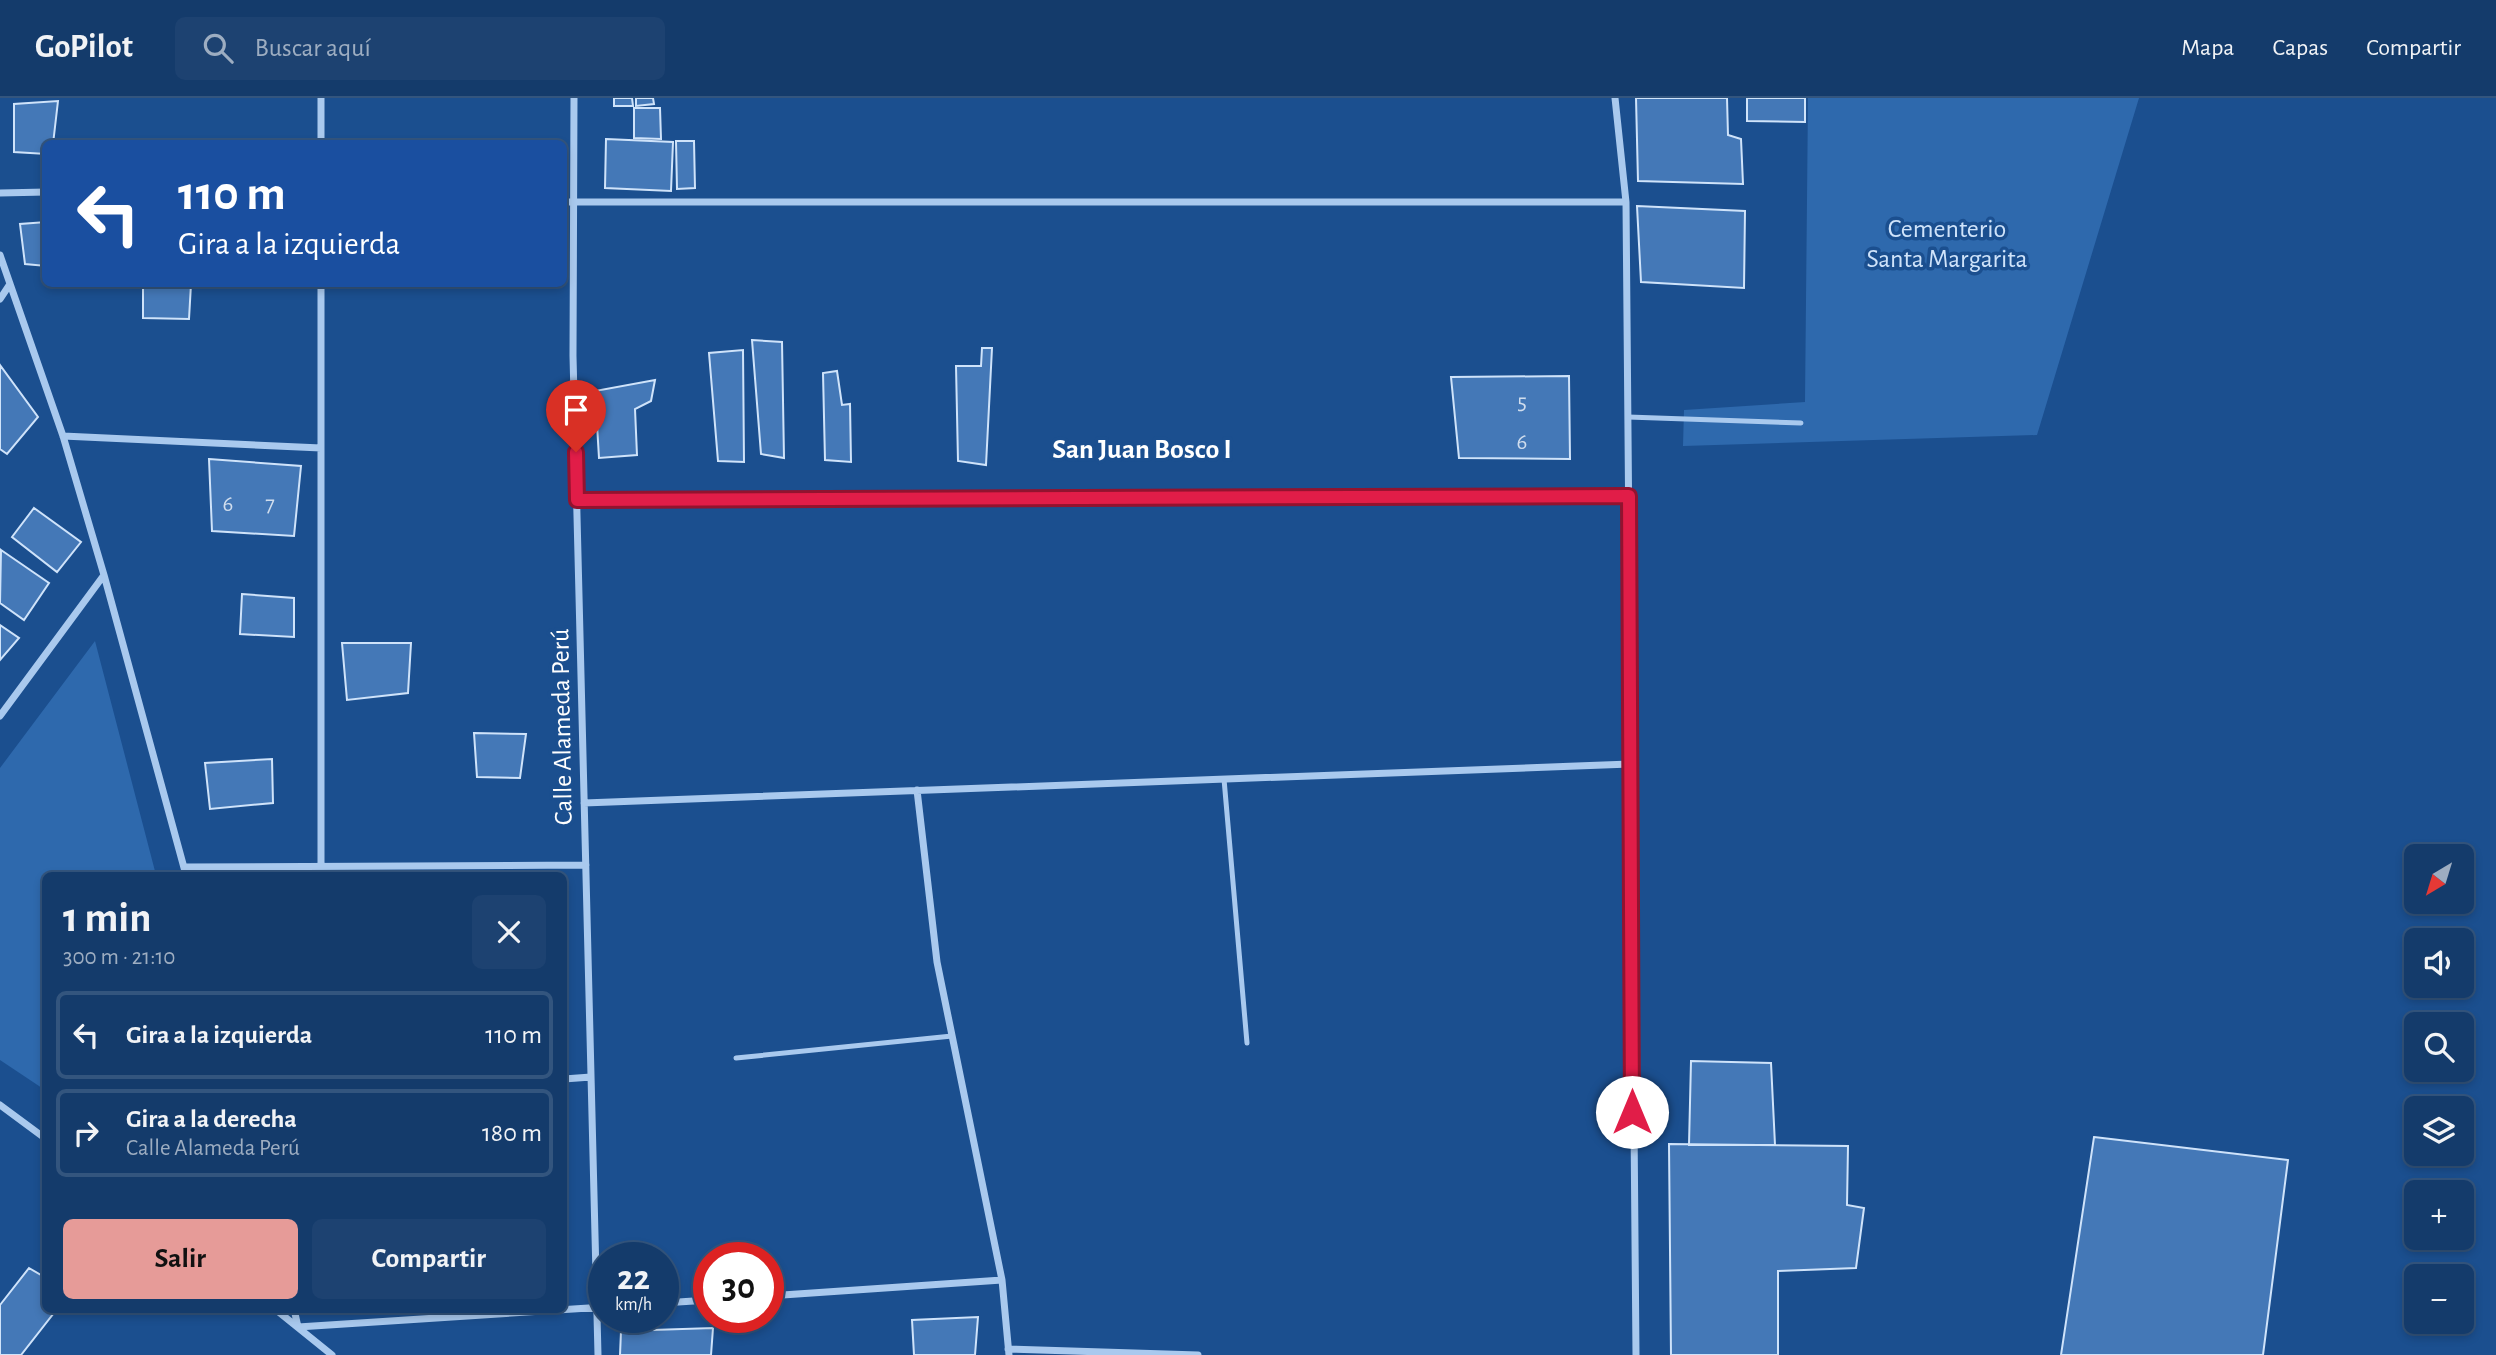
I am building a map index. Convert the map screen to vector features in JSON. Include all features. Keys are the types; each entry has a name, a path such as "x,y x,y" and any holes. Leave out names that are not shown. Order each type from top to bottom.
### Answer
{"street":[{"path":"321,98 321,140"},
{"name":"Calle Alameda Perú","path":"574,98 568,202 597,1242"},
{"path":"1615,98 1626,202 1636,1355"},
{"path":"0,193 42,192"},
{"path":"568,202 1626,202"},
{"path":"0,256 63,436 185,871 586,865"},
{"path":"0,299 10,284"},
{"path":"321,287 321,867"},
{"path":"63,436 321,448"},
{"path":"577,500 1629,496"},
{"path":"0,716 104,575"},
{"path":"584,803 1630,764"},
{"path":"917,790 937,962 1002,1280 1009,1352 1198,1355"},
{"path":"567,1079 591,1077"},
{"path":"0,1105 42,1136"},
{"path":"784,1295 1002,1280"},
{"path":"567,1310 588,1309"},
{"path":"280,1313 332,1355"},
{"path":"295,1313 298,1327"},
{"path":"298,1327 521,1313"},
{"name":"Calle Alameda Perú","path":"598,1355 599,1333"}],"lane":[{"path":"1628,417 1801,423"},
{"path":"1224,779 1247,1043"},
{"path":"736,1058 952,1036"}],"green space":[{"name":"Cementerio Santa Margarita","path":"1808,98 2139,98 2037,435 1683,446 1684,410 1805,402"},
{"path":"95,641 155,872 42,872 42,1088 0,1060 0,768"}],"building":[{"path":"614,98 632,98 633,106 614,106"},
{"path":"636,98 653,98 654,104 636,106"},
{"path":"1636,98 1727,98 1728,135 1741,139 1743,184 1638,181"},
{"path":"1747,98 1805,98 1805,122 1747,121"},
{"path":"58,101 53,140 42,140 42,154 14,152 14,104"},
{"path":"634,108 660,108 661,139 634,138"},
{"path":"606,139 673,142 671,191 605,188"},
{"path":"676,141 694,141 695,188 677,189"},
{"path":"1637,206 1745,211 1744,288 1641,282"},
{"path":"42,222 42,266 25,264 20,224"},
{"path":"143,287 191,287 189,319 143,318"},
{"path":"752,340 782,342 784,458 761,454"},
{"path":"982,348 992,348 986,465 958,461 956,366 981,366"},
{"path":"743,350 744,462 718,461 709,353"},
{"path":"0,365 38,417 7,454 0,449"},
{"path":"837,371 842,405 850,404 851,462 825,460 823,373"},
{"path":"1569,376 1570,459 1459,458 1451,377"},
{"path":"655,380 651,401 635,409 637,455 599,458 595,391"},
{"path":"209,459 301,466 294,536 212,531"},
{"path":"34,508 81,542 57,572 12,537"},
{"path":"1,550 49,583 24,620 0,603"},
{"path":"242,594 294,598 294,637 240,634"},
{"path":"0,625 19,638 0,660"},
{"path":"342,643 411,643 408,693 347,700"},
{"path":"474,733 526,734 520,778 477,777"},
{"path":"272,759 273,803 210,809 205,763"},
{"path":"1691,1061 1771,1063 1775,1145 1689,1145"},
{"path":"2094,1137 2288,1160 2263,1355 2061,1355"},
{"path":"1669,1144 1848,1146 1847,1205 1864,1208 1856,1268 1778,1271 1778,1355 1671,1355"},
{"path":"29,1268 42,1276 42,1313 54,1313 21,1355 0,1355 0,1305"},
{"path":"978,1317 975,1355 914,1355 912,1320"},
{"path":"679,1329 693,1329 693,1333 713,1333 711,1355 620,1355 621,1333 679,1333"}],"district":[{"name":"San Juan Bosco I","path":"1142,448"}],"route":[{"path":"576,452 577,500 1629,496 1632,1112"}]}
